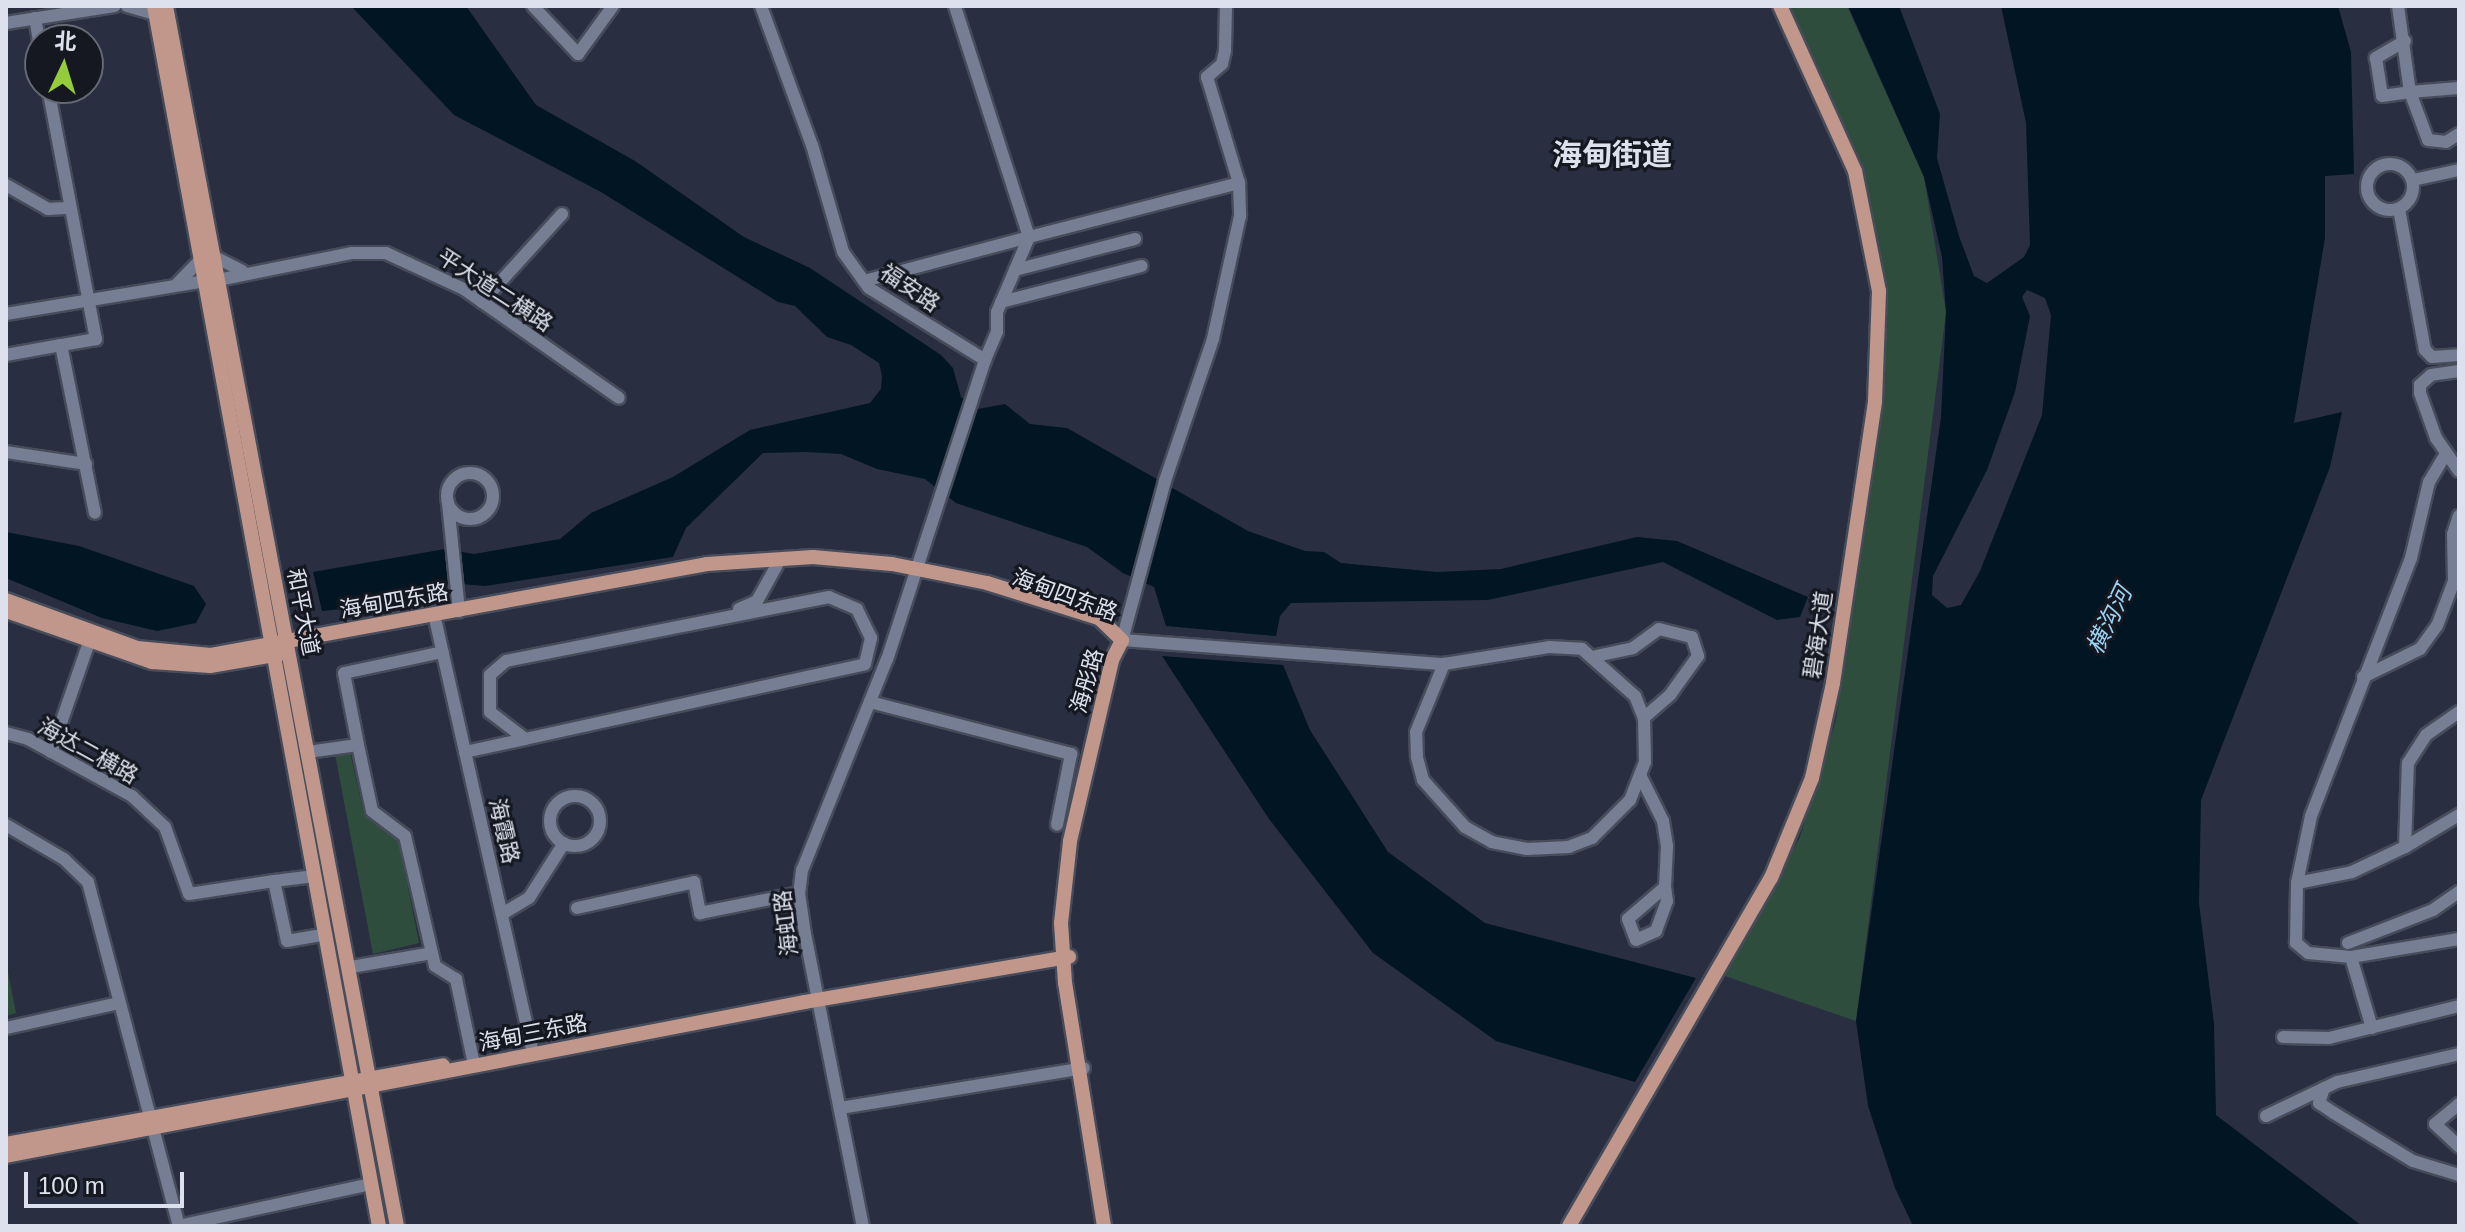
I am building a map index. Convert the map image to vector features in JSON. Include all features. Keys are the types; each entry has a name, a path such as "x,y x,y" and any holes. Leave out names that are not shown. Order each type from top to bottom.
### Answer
{"main road":[{"name":"碧海大道","path":"1569,1226 1771,878 1809,787 1833,683 1875,401 1879,291 1855,171 1780,6"},
{"name":"碧海大道","path":"1580,1226 1800,837 1827,760 1839,703 1883,374 1885,289 1860,169 1786,6"},
{"name":"和平大道","path":"158,9 207,257 271,651 379,1226"},
{"name":"和平大道","path":"211,280 351,967 397,1226"},
{"name":"海甸四东路","path":"287,648 459,611 748,559 840,558 1037,605 1122,640"},
{"name":"海甸四东路","path":"6,611 89,642 175,665 436,623 682,577 777,565 911,575"},
{"name":"海甸四东路","path":"6,600 155,652 211,655 271,651"},
{"name":"海彤路","path":"1107,1226 1066,955 1068,850 1112,660 1122,640"},
{"path":"6,1156 151,1123 473,1060 1066,955"},
{"name":"海甸三东路","path":"370,1082 817,997"},
{"path":"6,1144 151,1123"}],"street":[{"path":"6,23 115,6"},
{"path":"127,6 158,9"},
{"path":"533,6 578,54 613,6"},
{"name":"福安路","path":"761,6 812,145 843,252 864,281 985,360"},
{"path":"911,575 971,398 997,332 1001,302 1029,237 955,6"},
{"path":"1226,6 1222,64 1207,77 1239,183 1240,216 1213,339 1165,481 1122,640 1437,663 1549,647 1582,649 1596,656 1635,696 1644,718 1641,777 1630,800 1592,838 1552,849 1492,842 1465,827 1423,780 1416,732 1435,681 1437,663"},
{"path":"2398,6 2410,92 2428,140 2446,142 2459,134"},
{"path":"35,18 36,24"},
{"path":"2405,41 2376,58 2382,96 2459,88"},
{"path":"6,355 96,339 51,104"},
{"path":"2389,163 2403,167 2413,180 2410,200 2399,209 2383,209 2370,199 2369,176 2389,163"},
{"path":"2413,180 2459,170"},
{"path":"864,281 1239,183"},
{"path":"6,185 48,209 70,208"},
{"path":"2399,209 2425,350 2432,357 2459,355"},
{"path":"482,302 562,214"},
{"path":"1015,270 1135,239"},
{"name":"平大道二横路","path":"6,314 352,253 386,253 420,265 482,302 619,398"},
{"path":"177,284 207,257 242,271"},
{"path":"1001,302 1141,266"},
{"path":"61,345 95,513"},
{"path":"2459,371 2431,375 2420,385 2428,422 2445,455 2459,471"},
{"path":"6,452 86,464"},
{"path":"2445,455 2429,482 2411,558 2311,816 2297,883 2294,931 2300,949 2351,957 2459,939"},
{"path":"452,545 470,519 490,508 494,493 487,479 473,473 459,476 449,487 448,501 452,545 459,611"},
{"path":"448,501 456,514 470,519"},
{"path":"2363,677 2420,649 2437,626 2454,581 2453,534 2459,516"},
{"path":"718,618 757,601 777,565"},
{"name":"海虹路","path":"863,1226 799,893 802,870 887,659 911,575"},
{"path":"525,739 490,712 490,675 506,661 829,597 848,603 865,620 871,638 865,664"},
{"name":"海霞路","path":"436,623 532,1049"},
{"path":"1596,656 1633,648 1659,629 1692,637 1698,656 1670,695 1644,718"},
{"path":"51,752 89,642"},
{"path":"443,652 344,673 372,811 405,836 435,966 456,979 473,1060"},
{"path":"465,752 887,659"},
{"path":"870,702 1071,754 1057,825"},
{"path":"2405,847 2408,763 2426,735 2457,715"},
{"name":"海达二横路","path":"6,733 51,752 132,796 165,827 189,894 274,881"},
{"path":"308,752 358,745"},
{"path":"1641,777 1663,821 1665,887"},
{"path":"569,796 587,798 598,809 598,832 579,846 564,843 550,822 555,806 569,796"},
{"path":"2297,883 2352,872 2405,847 2459,815"},
{"path":"6,825 64,859 88,882 179,1226 371,1184"},
{"path":"502,914 529,898 564,843"},
{"path":"315,876 274,881 287,941 326,934"},
{"path":"577,908 694,882 700,913 799,893"},
{"path":"2348,943 2433,910 2459,892"},
{"path":"351,967 432,953"},
{"path":"2351,957 2372,1028"},
{"path":"6,1028 119,1003"},
{"path":"2283,1037 2329,1038 2459,1006"},
{"path":"2266,1116 2324,1088 2459,1054"},
{"path":"840,1108 1082,1068"},
{"path":"2324,1088 2319,1103 2334,1113 2413,1161 2459,1175"},
{"path":"2459,1104 2435,1124 2459,1146"},
{"path":"254,1211 258,1226"}],"green space":[{"path":"1787,6 1847,6 1924,177 1946,312 1856,1021 1722,975 1800,837 1836,720 1885,336 1885,289 1864,181"},
{"path":"350,752 364,814 399,842 419,943 373,954 335,754"},
{"path":"6,962 16,1013 6,1016"}],"water":[{"path":"351,6 466,6 536,105 635,161 744,237 810,268 941,355 953,368 961,397 978,409 1005,404 1030,424 1067,428 1248,531 1305,551 1324,552 1341,563 1437,572 1501,569 1637,537 1677,541 1808,597 1800,617 1777,620 1663,562 1488,600 1291,603 1280,616 1276,636 1166,626 1154,587 1123,573 1087,547 956,503 925,479 877,469 841,454 806,452 763,453 686,528 673,557 485,586 449,583 406,603 322,611 313,572 445,549 474,554 560,539 591,513 673,477 750,430 870,403 881,389 882,376 879,363 851,345 827,337 795,306 778,302 601,192 454,115"},
{"name":"横沟河","path":"1848,6 1899,6 1940,114 1937,158 1959,236 1974,276 1987,283 2024,257 2030,245 2026,123 2001,6 2338,6 2351,52 2354,174 2325,176 2325,238 2294,423 2342,412 2330,467 2201,800 2199,903 2214,1024 2216,1115 2362,1226 1913,1226 1895,1188 1868,1106 1856,1021 1941,417 1946,312 1942,257 1924,177","holes":["2027,290 2045,298 2051,315 2042,415 1980,571 1961,605 1947,608 1932,595 1933,576 1987,470 2015,392 2030,316 2022,297"]},
{"path":"6,532 79,546 194,586 206,604 196,623 157,631 102,618 6,578"},
{"path":"1162,656 1283,665 1310,730 1388,852 1485,923 1696,978 1635,1082 1496,1041 1373,953 1269,819"}],"district":[{"name":"海甸街道","path":"1612,155"}]}
